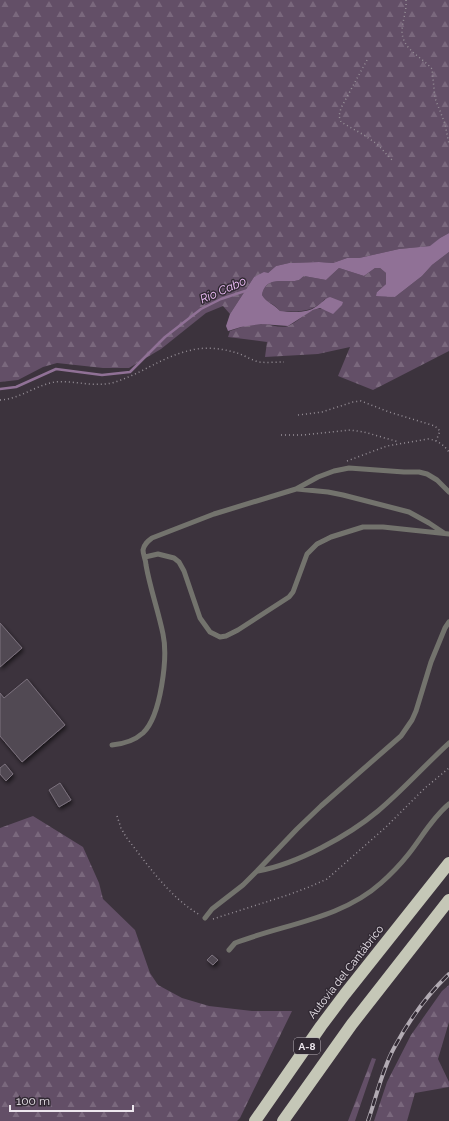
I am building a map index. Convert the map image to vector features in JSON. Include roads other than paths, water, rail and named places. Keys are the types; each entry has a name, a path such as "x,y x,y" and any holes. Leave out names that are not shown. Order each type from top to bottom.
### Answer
{"highway":[{"name":"Autovía del Cantábrico","path":"255,1121 320,1026 449,863"},
{"name":"A-8","path":"283,1121 376,992 449,900"},
{"path":"291,1121 376,992"}],"lane":[{"path":"112,745 127,743 143,734 151,723 156,712 162,679 166,648 149,582 143,549 146,542 152,538 214,514 296,489 318,477 334,471 349,468 419,472 427,474 437,480 449,492"},
{"path":"296,489 343,494 409,512 447,534"},
{"path":"145,558 158,554 174,558 179,562 184,571 200,618 210,632 220,637 226,636 238,630 289,597 293,592 307,554 317,544 331,536 363,527 383,527 447,534"},
{"path":"205,918 212,909 243,885 297,828 401,736 412,720 416,711 431,662 449,622"},
{"path":"257,871 269,869 300,857 354,828 378,811 449,743"},
{"path":"229,950 235,943 319,917 367,894 381,883 403,860 435,818 449,804"}],"waterway":[{"name":"Río Cabo","path":"0,389 16,387 56,369 102,375 130,372 165,337 201,309 221,299 248,290"}],"railway":[{"path":"368,1121 390,1057 405,1028 418,1009 449,974"}]}
